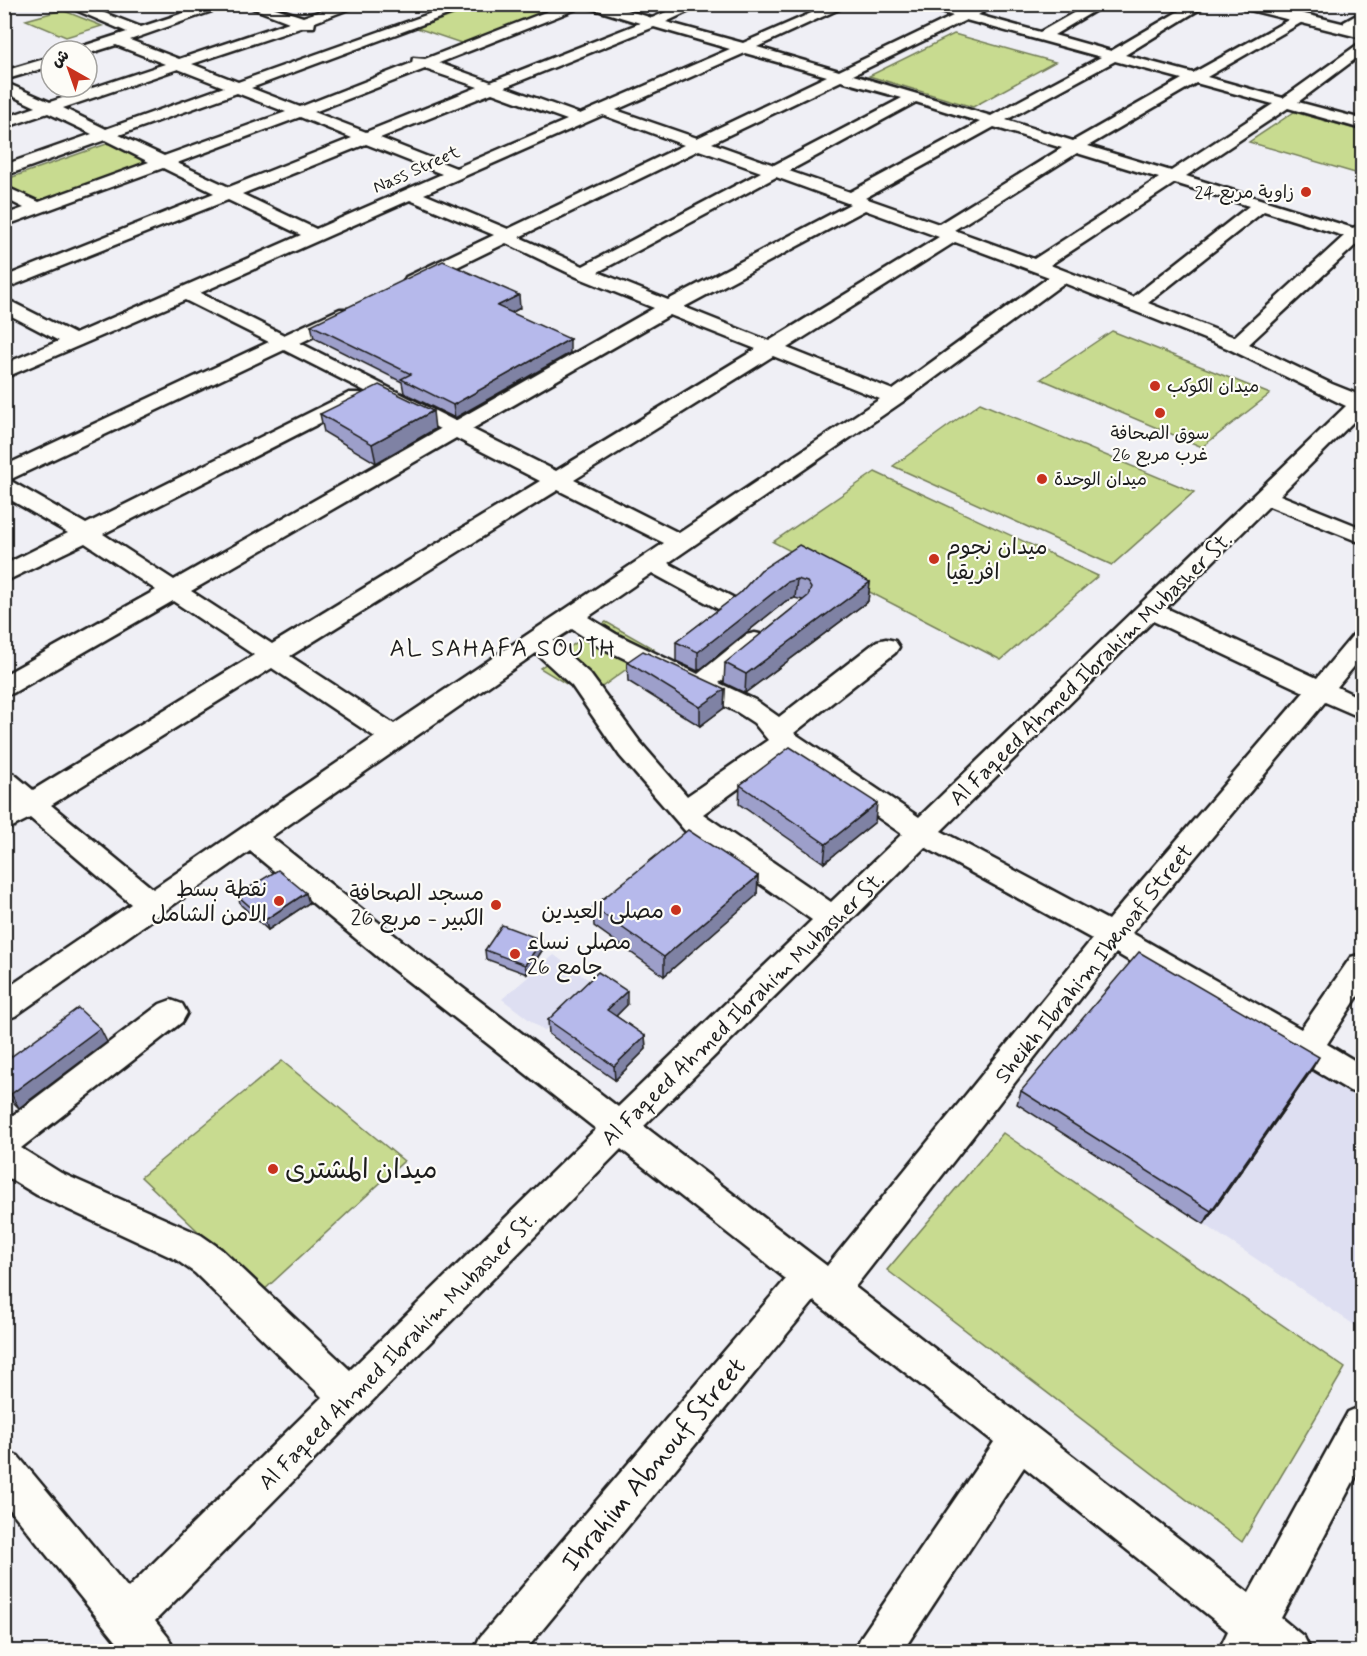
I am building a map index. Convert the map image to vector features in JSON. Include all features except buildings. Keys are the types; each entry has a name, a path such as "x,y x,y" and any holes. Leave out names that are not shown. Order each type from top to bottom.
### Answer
{"main road":[{"path":"1243,4 1358,29"},
{"path":"1266,5 1358,29"}],"street":[{"path":"68,4 140,32"},
{"path":"99,46 226,4"},
{"path":"248,4 324,29"},
{"path":"4,123 356,4"},
{"path":"4,171 471,4"},
{"path":"4,221 300,112 579,4"},
{"path":"590,4 651,24 746,48 915,97 1073,148 1360,233"},
{"path":"4,284 698,4"},
{"name":"Nass Street","path":"4,372 844,4"},
{"path":"922,4 1362,124"},
{"path":"401,286 989,4"},
{"path":"1041,37 1100,4"},
{"path":"4,687 174,592 993,121 1113,56 1202,4"},
{"path":"1358,29 1362,16"},
{"path":"4,821 775,348 1073,148 1299,18"},
{"path":"344,36 385,50"},
{"path":"117,40 242,87 455,173"},
{"path":"1035,267 1169,177 1286,103 1362,48"},
{"path":"405,57 580,119"},
{"path":"4,76 39,65"},
{"path":"4,86 225,194 315,235"},
{"path":"583,273 915,97"},
{"path":"602,110 775,171 1135,304 1236,345 1302,379 1362,403"},
{"path":"4,191 38,208"},
{"path":"409,194 506,236 583,273 895,398"},
{"path":"1135,304 1261,205"},
{"path":"1236,345 1360,233"},
{"path":"4,1007 394,737 895,398 1061,277"},
{"path":"184,292 287,342 681,543"},
{"path":"4,304 75,341"},
{"path":"4,475 360,306"},
{"path":"4,575 374,387"},
{"name":"Al Faqeed Ahmed Ibrahim Mubasher St.","path":"127,1619 620,1127 1362,403"},
{"path":"4,486 84,533 275,656 394,737"},
{"path":"1266,497 1362,536"},
{"path":"651,563 729,605"},
{"path":"1149,610 1362,709"},
{"path":"572,617 607,640 746,706 763,717 781,737 922,833 1112,936 1362,1081"},
{"path":"701,685 770,629"},
{"path":"536,640 564,662 581,680 630,749 697,826 833,919"},
{"path":"564,662 607,640"},
{"name":"Sheikh Ibrahim Ibenoaf Street","path":"821,1284 1362,642"},
{"path":"653,663 677,646"},
{"path":"685,812 781,737 886,647"},
{"path":"4,781 151,904"},
{"path":"250,836 401,958 1020,1438 1247,1638 1289,1652"},
{"path":"1306,1048 1362,966"},
{"path":"4,1142 171,1013"},
{"path":"4,1156 49,1184 188,1247 208,1261 350,1397"},
{"name":"Ibrahim Abnouf Street","path":"495,1652 821,1284"},
{"path":"1247,1638 1362,1426"},
{"path":"876,1652 1020,1438"},
{"path":"10,1489 127,1619 153,1652"}],"shaded area":[{"path":"554,955 596,985 544,1031 502,999"},
{"path":"1319,1060 1362,1085 1362,1330 1204,1224"}],"green space":[{"path":"482,5 575,5 467,45 417,28"},
{"path":"62,10 102,26 66,37 26,20"},
{"path":"954,34 1055,62 973,107 869,76"},
{"path":"1294,112 1362,131 1362,175 1249,142"},
{"path":"115,141 163,164 43,208 5,188 4,180"},
{"name":"ميدان الكوكب","path":"1112,331 1270,394 1202,447 1041,379"},
{"name":"ميدان الوحدة","path":"980,403 1194,492 1112,565 893,466"},
{"name":"ميدان نجوم افريقيا","path":"875,472 1098,576 1001,660 773,542"},
{"path":"606,622 654,649 588,697 540,668"},
{"name":"ميدان المشترى","path":"282,1061 404,1161 262,1292 141,1177"},
{"path":"1003,1133 1345,1368 1242,1542 887,1270"}],"place":[{"name":"زاوية مربع 24","path":"1306,192"},
{"name":"ميدان الكوكب","path":"1155,386"},
{"name":"سوق الصحافة غرب مربع 26","path":"1160,413"},
{"name":"ميدان الوحدة","path":"1042,479"},
{"name":"ميدان نجوم افريقيا","path":"934,559"},
{"name":"نقطة بسط الامن الشامل","path":"279,901"},
{"name":"مسجد الصحافة الكبير - مربع 26","path":"496,905"},
{"name":"مصلى العيدين","path":"676,910"},
{"name":"مصلى نساء جامع 26","path":"515,954"},
{"name":"ميدان المشترى","path":"273,1169"}],"district":[{"name":"AL SAHAFA SOUTH","path":"503,648"}]}
